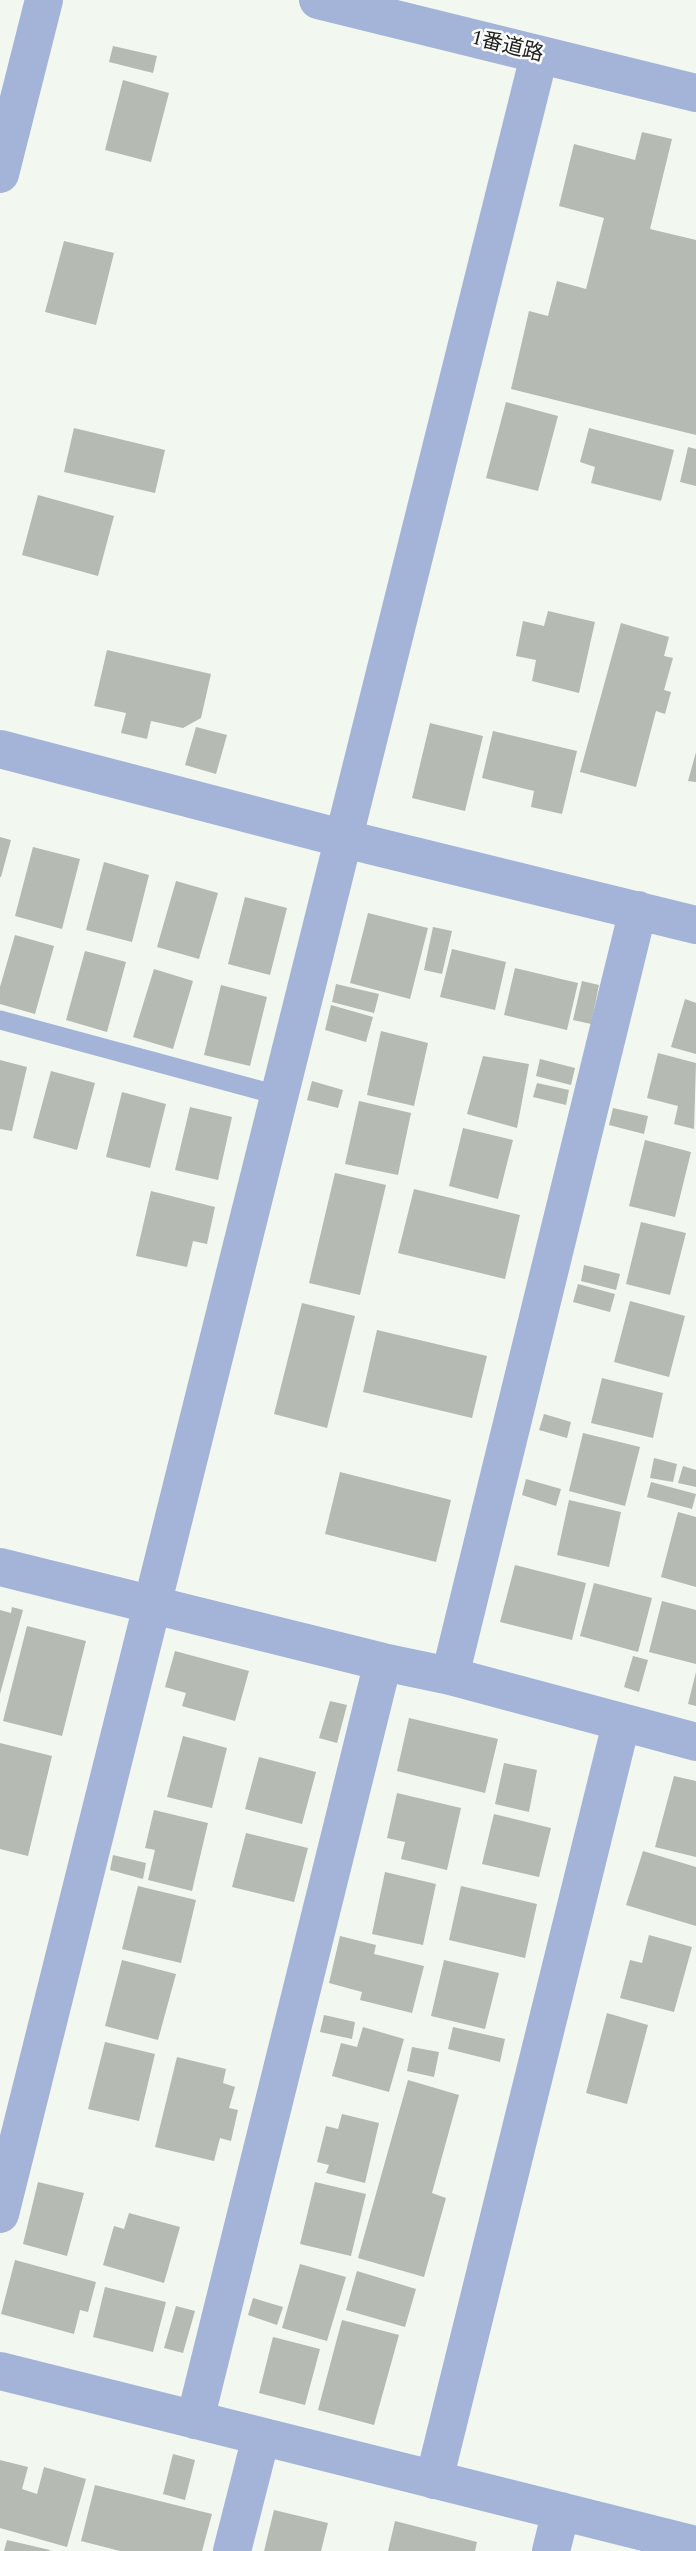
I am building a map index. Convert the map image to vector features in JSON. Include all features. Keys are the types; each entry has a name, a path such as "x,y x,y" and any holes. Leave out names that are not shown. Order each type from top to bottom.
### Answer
{"street":[{"path":"0,174 44,0"},
{"name":"1番道路","path":"318,0 539,57 696,93"},
{"path":"0,2214 539,57"},
{"path":"0,749 345,839 696,925"},
{"path":"450,1676 638,910"},
{"path":"0,1567 383,1662 450,1676 696,1742"},
{"path":"195,2420 383,1662"},
{"path":"434,2480 621,1724"},
{"path":"0,2371 696,2545"},
{"path":"232,2551 261,2437"},
{"path":"551,2551 561,2511"}],"lane":[{"path":"0,1020 281,1096"}],"building":[{"path":"113,46 157,56 153,73 109,62"},
{"path":"123,80 169,93 151,162 105,150"},
{"path":"642,132 672,139 650,229 696,240 696,435 511,389 529,311 548,316 557,281 586,289 604,218 559,206 574,144 635,160"},
{"path":"64,241 114,253 96,325 45,312"},
{"path":"506,402 558,416 538,491 486,478"},
{"path":"74,428 165,450 155,493 64,472"},
{"path":"589,428 674,450 661,501 591,483 595,467 580,462"},
{"path":"688,447 696,449 696,486 680,482"},
{"path":"38,495 114,516 98,576 22,555"},
{"path":"548,611 595,622 579,693 532,681 536,660 516,656 523,621 544,626"},
{"path":"621,623 669,637 664,656 673,658 664,690 671,692 665,714 656,711 636,787 580,772"},
{"path":"107,650 211,674 201,718 183,728 151,721 147,739 121,733 126,713 94,706"},
{"path":"430,723 483,736 465,811 412,798"},
{"path":"196,727 227,735 216,774 185,765"},
{"path":"493,731 577,751 562,814 531,807 534,791 482,778"},
{"path":"696,752 696,782 688,781"},
{"path":"0,837 11,840 1,877 0,877"},
{"path":"33,847 80,859 62,929 15,916"},
{"path":"104,862 149,875 132,942 86,930"},
{"path":"176,881 218,893 199,959 157,947"},
{"path":"245,897 287,908 270,975 228,964"},
{"path":"368,913 428,928 410,999 350,983"},
{"path":"433,927 452,931 442,974 424,970"},
{"path":"15,935 54,946 35,1014 0,1004 0,987"},
{"path":"452,949 506,962 495,1010 440,997"},
{"path":"85,951 126,962 107,1032 66,1020"},
{"path":"515,968 578,983 567,1030 504,1015"},
{"path":"154,969 193,981 173,1049 133,1037"},
{"path":"582,981 599,985 591,1024 573,1020"},
{"path":"336,984 379,994 374,1013 332,1002"},
{"path":"221,985 267,997 250,1066 204,1055"},
{"path":"685,999 696,1003 696,1054 671,1047"},
{"path":"331,1005 373,1017 366,1042 325,1030"},
{"path":"381,1031 428,1043 414,1106 367,1095"},
{"path":"658,1053 696,1063 694,1129 674,1124 678,1106 647,1098"},
{"path":"483,1056 529,1064 517,1128 467,1114"},
{"path":"540,1059 575,1068 571,1085 536,1076"},
{"path":"0,1060 27,1067 12,1131 0,1129"},
{"path":"51,1071 95,1083 77,1150 33,1138"},
{"path":"312,1081 343,1090 338,1108 307,1100"},
{"path":"537,1083 569,1090 566,1105 533,1097"},
{"path":"122,1092 166,1104 150,1168 106,1157"},
{"path":"359,1101 411,1113 398,1175 345,1164"},
{"path":"190,1107 232,1117 218,1180 175,1170"},
{"path":"613,1108 648,1116 644,1134 609,1125"},
{"path":"463,1128 513,1140 498,1199 449,1186"},
{"path":"645,1140 691,1152 675,1217 629,1206"},
{"path":"335,1173 386,1185 360,1295 309,1283"},
{"path":"414,1189 520,1215 505,1279 398,1253"},
{"path":"151,1191 215,1207 207,1244 193,1241 187,1267 136,1256"},
{"path":"641,1222 686,1233 670,1295 626,1284"},
{"path":"584,1265 620,1274 616,1290 581,1281"},
{"path":"578,1284 615,1294 610,1312 573,1302"},
{"path":"630,1301 685,1316 669,1377 614,1362"},
{"path":"302,1303 355,1316 327,1428 274,1414"},
{"path":"377,1330 487,1356 472,1418 363,1392"},
{"path":"602,1378 663,1393 653,1438 591,1423"},
{"path":"544,1414 571,1422 567,1438 539,1430"},
{"path":"583,1433 640,1447 625,1506 569,1491"},
{"path":"654,1458 677,1464 673,1482 650,1478"},
{"path":"683,1466 696,1470 696,1487 678,1483"},
{"path":"340,1472 451,1500 436,1562 325,1534"},
{"path":"526,1479 561,1489 556,1506 522,1495"},
{"path":"651,1482 696,1494 692,1509 647,1497"},
{"path":"569,1500 621,1512 609,1567 557,1555"},
{"path":"678,1512 696,1517 696,1587 661,1577"},
{"path":"515,1565 586,1583 572,1640 500,1622"},
{"path":"594,1583 652,1598 638,1652 580,1636"},
{"path":"662,1601 696,1610 696,1664 649,1652"},
{"path":"12,1607 23,1610 0,1694 0,1610 11,1613"},
{"path":"27,1626 86,1641 62,1736 3,1721"},
{"path":"175,1651 249,1671 235,1721 182,1706 186,1693 165,1687"},
{"path":"633,1656 648,1660 639,1692 624,1687"},
{"path":"696,1672 696,1706 688,1704"},
{"path":"330,1701 347,1705 337,1743 319,1738"},
{"path":"409,1718 498,1739 485,1793 397,1771"},
{"path":"183,1736 227,1748 212,1808 167,1797"},
{"path":"0,1743 52,1756 28,1856 0,1849"},
{"path":"259,1757 316,1772 302,1824 245,1809"},
{"path":"504,1763 537,1770 529,1812 495,1804"},
{"path":"674,1776 696,1781 696,1857 655,1847"},
{"path":"397,1793 461,1808 447,1870 401,1859 405,1842 387,1838"},
{"path":"154,1810 208,1823 192,1891 148,1880 155,1850 145,1848"},
{"path":"494,1814 551,1828 539,1877 482,1864"},
{"path":"246,1833 308,1848 294,1902 232,1887"},
{"path":"643,1851 696,1867 696,1926 626,1905"},
{"path":"113,1855 146,1863 143,1879 110,1870"},
{"path":"385,1872 436,1884 423,1945 372,1934"},
{"path":"138,1886 196,1900 181,1963 122,1949"},
{"path":"461,1886 537,1904 525,1958 449,1940"},
{"path":"649,1935 692,1947 674,2012 620,1998 630,1960 642,1963"},
{"path":"340,1936 376,1945 374,1954 424,1966 412,2013 360,2000 362,1992 329,1983"},
{"path":"122,1960 176,1974 158,2040 105,2026"},
{"path":"444,1960 499,1973 485,2029 431,2016"},
{"path":"607,2013 648,2025 627,2104 586,2093"},
{"path":"324,2015 355,2022 352,2039 320,2032"},
{"path":"363,2027 404,2039 389,2092 332,2076 341,2043 357,2047"},
{"path":"453,2027 505,2039 500,2062 448,2049"},
{"path":"105,2042 155,2054 139,2121 88,2109"},
{"path":"412,2047 439,2052 434,2077 407,2071"},
{"path":"177,2057 226,2069 223,2083 235,2087 229,2108 238,2110 231,2141 220,2138 214,2161 155,2147"},
{"path":"408,2080 459,2095 432,2193 446,2198 424,2277 358,2258"},
{"path":"342,2114 379,2123 365,2183 326,2173 329,2165 317,2162 326,2126 338,2129"},
{"path":"38,2182 84,2193 67,2256 23,2244"},
{"path":"315,2182 366,2194 351,2256 300,2244"},
{"path":"129,2213 180,2227 164,2283 103,2265 114,2226 124,2229"},
{"path":"15,2260 96,2282 88,2312 80,2310 74,2334 1,2314"},
{"path":"300,2264 346,2277 327,2341 282,2328"},
{"path":"357,2271 416,2289 405,2327 346,2310"},
{"path":"105,2287 166,2302 153,2352 93,2337"},
{"path":"253,2298 283,2307 277,2325 248,2315"},
{"path":"176,2306 195,2311 183,2353 164,2348"},
{"path":"342,2320 399,2335 374,2425 318,2410"},
{"path":"273,2337 320,2349 305,2405 259,2393"},
{"path":"173,2454 195,2460 185,2500 163,2494"},
{"path":"0,2460 28,2467 22,2489 37,2494 44,2467 86,2479 67,2547 0,2528"},
{"path":"95,2485 212,2514 202,2551 120,2551 81,2541"},
{"path":"274,2510 328,2523 321,2551 264,2551"},
{"path":"395,2521 477,2542 475,2551 388,2551"},
{"path":"7,2540 50,2550 4,2551"}]}
